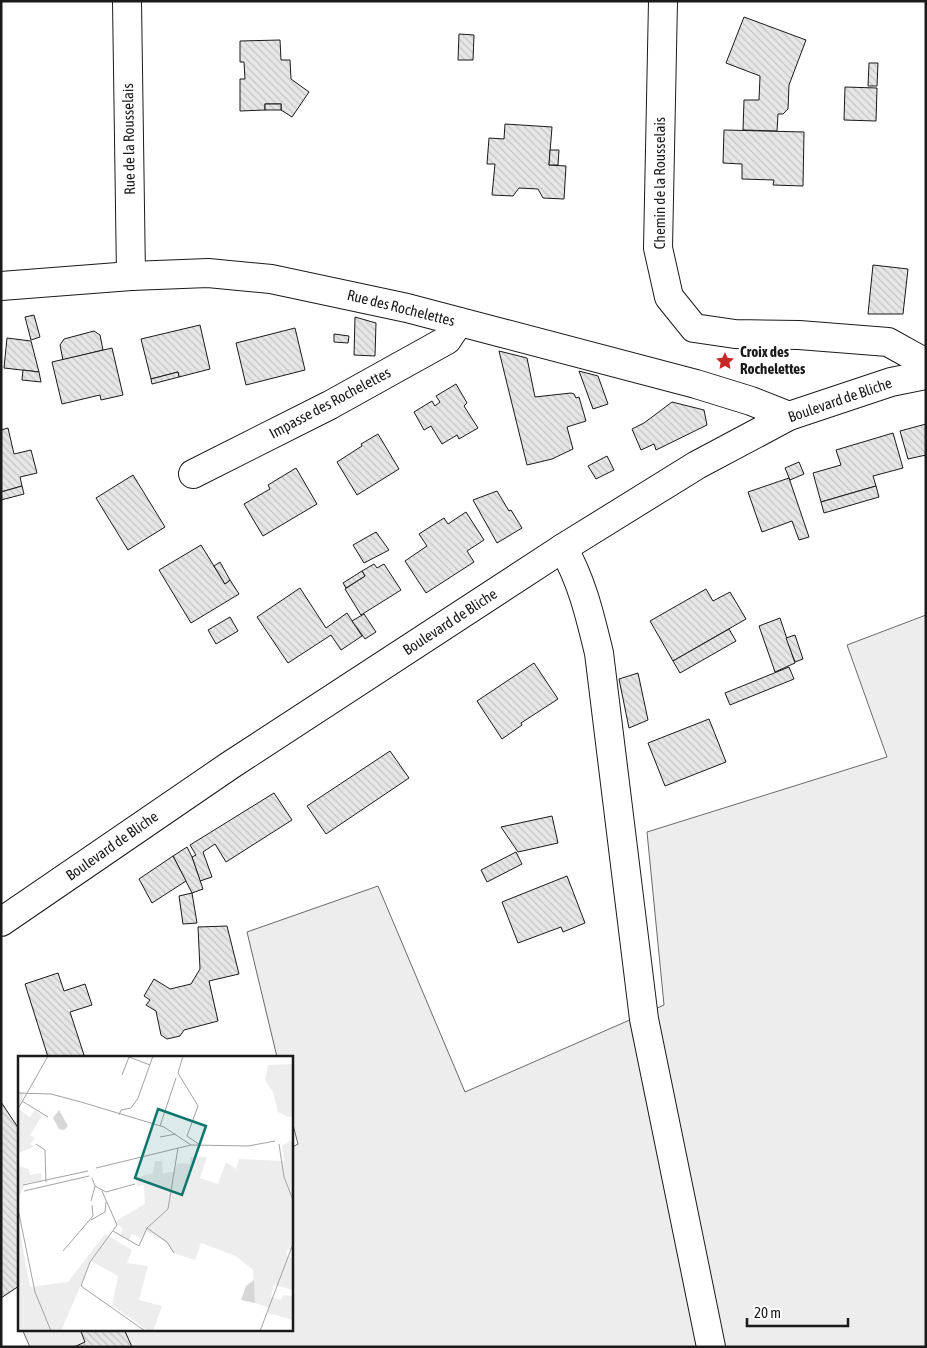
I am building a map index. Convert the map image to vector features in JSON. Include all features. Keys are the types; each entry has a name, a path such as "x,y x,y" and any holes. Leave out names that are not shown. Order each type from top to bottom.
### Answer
{"street":[{"name":"Rue de la Rousselais","path":"127,1 131,276"},
{"name":"Chemin de la Rousselais","path":"663,1 658,248 669,297 694,328 735,334 799,335 888,342 926,363"},
{"name":"Rue des Rochelettes","path":"1,286 131,276 208,273 271,279 407,308 705,387 751,401 789,416"},
{"name":"Impasse des Rochelettes","path":"194,474 330,405 447,340 459,322"},
{"name":"Boulevard de Bliche","path":"1,922 229,766 563,548 697,465 789,416 890,382 926,375"},
{"path":"563,548 572,565 587,604 599,653 644,1019 711,1347"}],"shaded area":[{"path":"926,615 926,1347 30,1347 22,1330 292,1330 292,1147 298,1144 292,1121 292,1056 277,1056 247,932 378,886 465,1092 664,1005 647,832 887,757 847,645"}],"building":[{"path":"744,17 806,40 789,85 788,109 783,114 778,114 777,131 743,130 744,100 759,100 760,76 726,63"},
{"path":"459,34 474,35 473,60 458,60"},
{"path":"280,40 281,60 290,60 291,79 309,92 292,117 281,110 281,104 265,104 265,110 240,111 240,79 245,79 244,62 240,62 240,41"},
{"path":"869,63 878,63 877,86 868,86"},
{"path":"845,87 877,88 876,121 844,120"},
{"path":"265,104 281,104 281,110 265,110"},
{"path":"505,124 552,127 549,165 566,166 564,199 543,198 538,189 519,188 513,196 492,195 495,164 487,164 489,138 504,139"},
{"path":"724,130 804,132 803,186 773,185 774,180 742,179 742,164 723,163"},
{"path":"550,150 559,150 558,165 549,165"},
{"path":"873,265 908,269 903,314 868,314"},
{"path":"34,315 40,337 31,340 25,317"},
{"path":"355,317 376,323 375,356 354,355"},
{"path":"200,325 210,369 179,377 178,372 151,379 141,339"},
{"path":"295,328 305,370 246,385 236,343"},
{"path":"94,331 100,335 103,350 63,360 60,345 64,339"},
{"path":"334,334 349,336 348,343 334,342"},
{"path":"7,338 31,341 39,372 4,368"},
{"path":"112,348 123,395 101,400 100,395 62,404 52,362"},
{"path":"499,351 527,358 535,397 571,393 576,398 579,397 586,421 567,427 573,449 552,459 527,465"},
{"path":"23,370 39,372 41,382 22,380"},
{"path":"579,371 598,376 608,404 593,409"},
{"path":"178,372 179,377 152,384 151,379"},
{"path":"456,384 467,403 464,406 478,428 459,439 457,435 442,444 431,426 424,430 414,412 432,401 435,406 440,402 436,396"},
{"path":"672,402 704,410 707,425 656,450 654,444 641,450 632,429 644,423"},
{"path":"926,424 926,455 908,459 900,431"},
{"path":"8,428 14,454 31,450 37,473 20,477 22,486 1,492 1,430"},
{"path":"893,433 903,468 873,476 876,486 821,502 813,473 841,465 836,450"},
{"path":"378,434 399,469 357,495 337,462"},
{"path":"607,456 614,470 596,479 588,466"},
{"path":"799,462 804,474 790,480 785,468"},
{"path":"296,468 317,504 263,536 244,504 270,489 268,485"},
{"path":"133,475 165,527 128,550 96,498"},
{"path":"789,478 809,537 799,540 792,521 762,532 748,492"},
{"path":"22,486 24,494 1,500 1,492"},
{"path":"876,486 879,497 824,513 821,502"},
{"path":"497,491 522,528 497,543 473,500"},
{"path":"466,512 484,540 467,551 474,562 426,593 405,561 427,546 419,534 444,518 448,524"},
{"path":"376,532 389,550 364,563 353,545"},
{"path":"201,545 225,584 230,580 239,594 191,623 159,570"},
{"path":"220,562 230,580 225,584 214,566"},
{"path":"374,564 377,568 384,564 401,590 361,615 345,589 365,576 362,571"},
{"path":"362,571 365,576 346,588 343,583"},
{"path":"300,588 326,628 347,613 362,636 341,650 331,635 288,663 257,617"},
{"path":"706,589 713,601 730,592 746,619 673,661 650,621"},
{"path":"364,614 376,632 365,639 352,621"},
{"path":"230,617 238,631 216,644 208,630"},
{"path":"780,618 795,663 775,672 759,626"},
{"path":"729,629 736,641 680,673 673,661"},
{"path":"795,635 803,659 795,662 786,638"},
{"path":"534,663 558,699 521,723 522,725 502,739 477,701"},
{"path":"789,667 794,679 730,705 725,693"},
{"path":"638,673 648,720 629,728 619,679"},
{"path":"709,719 726,762 665,786 648,743"},
{"path":"390,751 409,778 326,834 307,806"},
{"path":"274,793 292,820 226,862 215,844 203,852 212,877 200,881 192,857 196,855 190,845"},
{"path":"552,816 558,843 518,852 501,827"},
{"path":"187,847 203,889 192,893 173,856"},
{"path":"516,852 522,864 487,882 481,870"},
{"path":"173,856 186,881 152,903 139,879"},
{"path":"567,876 585,923 563,932 561,927 518,943 502,902"},
{"path":"192,893 197,923 183,924 179,896"},
{"path":"227,926 239,974 209,981 218,1021 184,1030 180,1036 167,1039 161,1035 156,1011 146,1005 150,1000 144,996 154,979 170,989 191,984 200,969 198,927"},
{"path":"58,973 64,991 85,984 92,1005 70,1012 84,1055 48,1056 25,984"},
{"path":"1,1102 18,1128 18,1287 1,1298"},
{"path":"80,1330 124,1330 132,1347 74,1347 85,1342"}],"place":[{"name":"Croix des Rochelettes","path":"725,361"}]}
